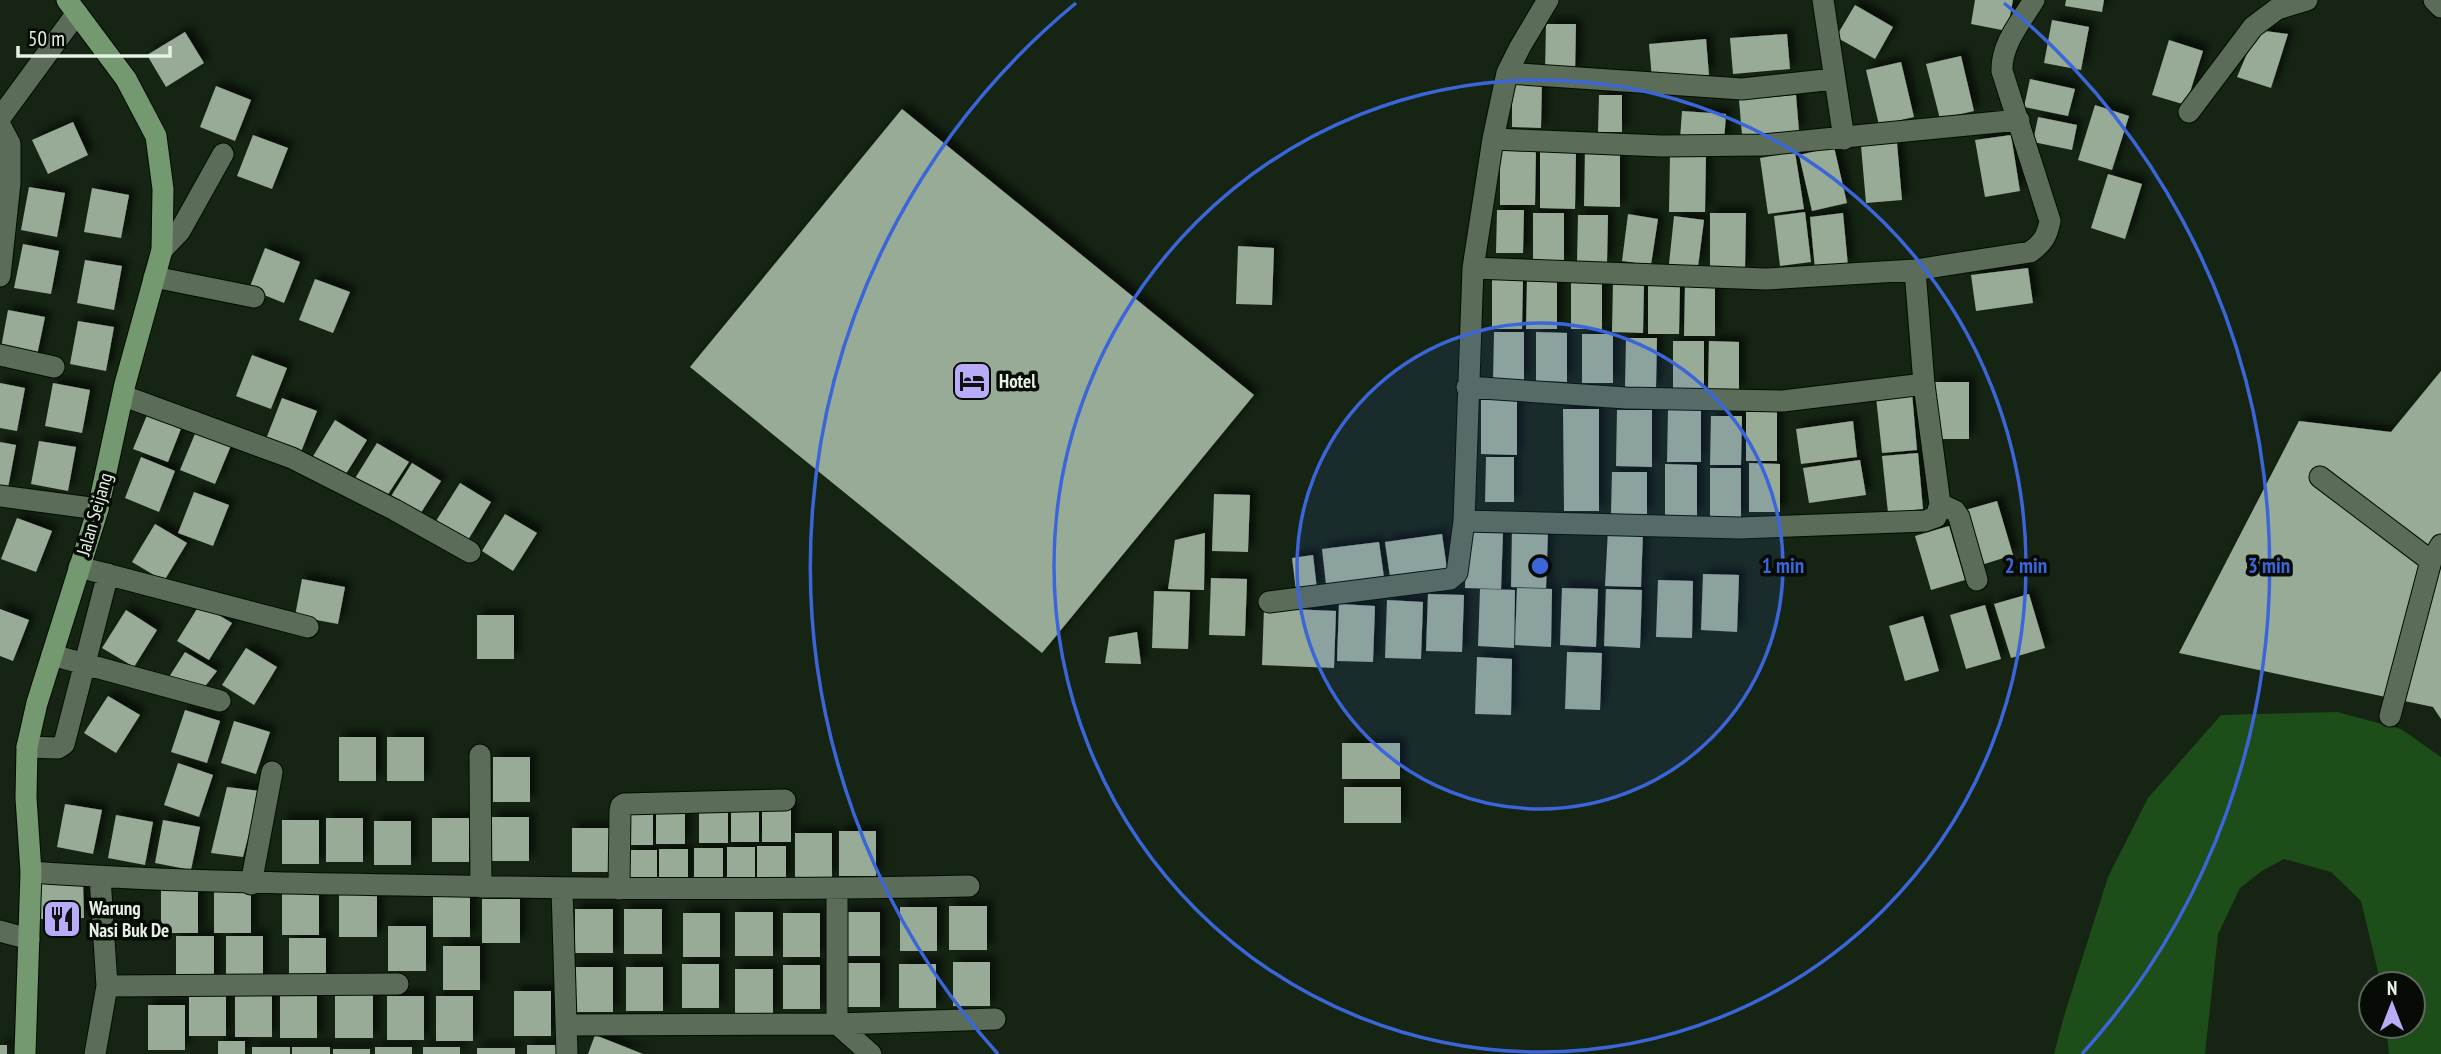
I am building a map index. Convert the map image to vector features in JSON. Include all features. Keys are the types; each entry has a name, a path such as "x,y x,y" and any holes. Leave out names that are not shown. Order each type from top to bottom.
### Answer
{"main road":[{"name":"Jalan Seijang","path":"25,1054 31,872 26,798 27,747 52,654 98,509 125,384 162,250 163,189 156,136 126,79 72,6"}],"street":[{"path":"1269,602 1450,579 1457,573 1464,521 1473,268 1493,139 1507,73 1548,0"},
{"path":"1823,0 1844,139"},
{"path":"1473,268 1766,279 1915,270 2030,252 2041,245 2046,237 2050,220 2002,71 2001,58 2034,0"},
{"path":"2189,112 2253,27 2277,9 2307,0"},
{"path":"2434,0 2441,8"},
{"path":"0,118 72,6"},
{"path":"1507,73 1742,89 1834,79"},
{"path":"1493,139 1662,146 1763,145 2019,120"},
{"path":"0,125 10,144 0,276"},
{"path":"162,250 180,231 223,154"},
{"path":"1464,521 1740,528 1925,521 1936,517 1940,504 1924,384 1915,270"},
{"path":"154,277 254,297"},
{"path":"0,355 54,367"},
{"path":"1467,387 1626,398 1783,401 1924,384"},
{"path":"124,396 292,458 395,510 470,552"},
{"path":"2320,477 2436,553 2390,716"},
{"path":"0,496 98,509"},
{"path":"1940,504 1955,511 1959,517 1977,580"},
{"path":"79,567 308,627"},
{"path":"27,747 58,748 64,744 108,574"},
{"path":"52,654 220,701"},
{"path":"480,755 481,887"},
{"path":"251,884 272,772"},
{"path":"619,889 620,811 624,804 785,800"},
{"path":"31,872 251,884 562,889 969,886"},
{"path":"96,1054 107,986 100,877"},
{"path":"562,889 567,1054"},
{"path":"837,889 837,1024 871,1054"},
{"path":"0,931 29,939"},
{"path":"107,986 398,985"},
{"path":"566,1026 837,1024 995,1019"}],"shaded area":[{"path":"2337,712 2401,729 2441,757 2441,1054 2389,1054 2388,1040 2427,1040 2427,970 2378,970 2361,901 2331,872 2284,859 2240,888 2218,934 2205,1054 2054,1054 2108,877 2148,798 2221,715"}],"building":[{"path":"1975,0 2013,0 2007,31 1971,24"},
{"path":"2066,0 2104,0 2102,12 2065,6"},
{"path":"1855,5 1893,27 1875,59 1836,37"},
{"path":"2052,20 2089,27 2081,70 2044,63"},
{"path":"1546,24 1576,24 1575,73 1545,72"},
{"path":"2257,30 2288,34 2271,88 2237,77"},
{"path":"185,32 204,63 166,87 147,55"},
{"path":"1787,34 1790,69 1733,74 1730,38"},
{"path":"1706,39 1709,75 1652,79 1649,44"},
{"path":"2169,40 2203,51 2186,105 2152,95"},
{"path":"1961,56 1974,111 1940,119 1926,64"},
{"path":"1901,62 1914,117 1879,125 1866,70"},
{"path":"2030,79 2075,89 2068,116 2024,107"},
{"path":"1512,81 1542,81 1541,128 1512,127"},
{"path":"216,86 251,100 235,141 200,127"},
{"path":"1599,95 1622,95 1622,132 1598,132"},
{"path":"1796,95 1799,131 1742,135 1739,100"},
{"path":"2095,105 2129,116 2112,170 2078,160"},
{"name":"Hotel","path":"902,109 1254,395 1042,653 690,367"},
{"path":"1682,111 1726,114 1724,142 1680,139"},
{"path":"2038,117 2077,125 2072,150 2033,142"},
{"path":"73,122 88,155 48,174 32,140"},
{"path":"253,135 288,148 272,189 237,176"},
{"path":"2011,135 2020,191 1985,197 1975,140"},
{"path":"1897,143 1902,200 1866,203 1861,146"},
{"path":"1834,147 1847,203 1812,211 1799,155"},
{"path":"1500,148 1536,149 1535,205 1500,205"},
{"path":"1585,150 1620,150 1620,207 1584,206"},
{"path":"1540,151 1576,152 1575,209 1540,208"},
{"path":"1795,152 1804,209 1768,214 1760,158"},
{"path":"1670,155 1706,155 1705,212 1669,212"},
{"path":"2108,174 2142,184 2125,239 2091,228"},
{"path":"29,187 65,193 57,237 21,230"},
{"path":"92,188 129,195 121,238 84,232"},
{"path":"1497,210 1524,210 1523,253 1496,253"},
{"path":"1805,212 1811,262 1780,266 1774,216"},
{"path":"1533,213 1564,213 1564,263 1533,263"},
{"path":"1710,213 1746,213 1745,270 1710,270"},
{"path":"1843,213 1848,266 1815,269 1810,217"},
{"path":"1628,214 1658,219 1651,265 1622,261"},
{"path":"1578,215 1608,215 1607,263 1577,262"},
{"path":"1674,216 1704,220 1698,267 1669,264"},
{"path":"23,244 59,251 51,294 14,288"},
{"path":"1238,246 1274,248 1272,305 1236,304"},
{"path":"265,248 300,262 284,303 249,289"},
{"path":"85,260 122,266 114,310 77,303"},
{"path":"2028,268 2033,303 1976,311 1971,275"},
{"path":"315,279 350,292 333,333 299,320"},
{"path":"1492,280 1523,280 1522,329 1492,329"},
{"path":"1527,280 1557,280 1557,329 1526,329"},
{"path":"1571,280 1602,280 1602,329 1571,329"},
{"path":"1613,283 1644,284 1643,333 1612,332"},
{"path":"1648,285 1680,285 1679,334 1648,334"},
{"path":"1685,286 1715,287 1715,336 1684,336"},
{"path":"8,310 45,317 36,360 0,353"},
{"path":"78,321 114,327 106,371 70,364"},
{"path":"1494,332 1524,332 1524,381 1493,381"},
{"path":"1536,332 1567,333 1567,382 1536,381"},
{"path":"1582,334 1613,334 1613,383 1582,383"},
{"path":"1626,338 1657,338 1656,388 1625,387"},
{"path":"1673,341 1704,341 1704,390 1673,390"},
{"path":"1709,341 1739,342 1739,391 1708,391"},
{"path":"252,355 287,368 271,409 236,396"},
{"path":"2441,371 2441,719 2433,707 2179,653 2299,421 2391,432"},
{"path":"1934,382 1969,382 1969,439 1933,439"},
{"path":"0,383 25,388 17,431 0,428"},
{"path":"53,383 90,390 82,433 45,426"},
{"path":"1912,393 1917,450 1882,453 1876,397"},
{"path":"1481,397 1517,398 1517,455 1481,454"},
{"path":"282,398 317,411 301,452 266,439"},
{"path":"150,408 184,421 168,462 133,449"},
{"path":"1563,409 1599,409 1599,511 1564,511"},
{"path":"1668,409 1701,409 1701,462 1667,462"},
{"path":"1617,410 1652,410 1652,467 1616,466"},
{"path":"1746,412 1777,412 1777,461 1746,461"},
{"path":"1711,416 1742,416 1741,465 1710,465"},
{"path":"335,420 367,440 344,477 312,458"},
{"path":"1853,421 1857,457 1801,464 1796,429"},
{"path":"197,429 232,443 215,484 180,470"},
{"path":"39,441 76,447 68,491 31,484"},
{"path":"0,442 16,445 8,488 0,486"},
{"path":"377,443 409,462 385,499 354,480"},
{"path":"1918,453 1923,509 1888,513 1882,456"},
{"path":"141,457 175,471 159,512 125,498"},
{"path":"1486,457 1514,457 1514,502 1485,502"},
{"path":"1860,460 1866,495 1809,503 1803,468"},
{"path":"412,463 441,481 417,519 388,501"},
{"path":"1749,463 1780,464 1780,512 1749,512"},
{"path":"1665,464 1697,465 1697,516 1665,516"},
{"path":"1710,468 1741,468 1741,518 1710,517"},
{"path":"1612,472 1647,472 1647,514 1611,514"},
{"path":"460,483 491,502 468,540 436,521"},
{"path":"194,492 229,505 213,546 178,533"},
{"path":"1214,494 1250,495 1248,552 1212,551"},
{"path":"1997,501 2013,555 1978,566 1962,511"},
{"path":"505,514 537,533 513,571 482,551"},
{"path":"17,518 52,531 36,572 1,559"},
{"path":"155,524 187,543 164,581 132,562"},
{"path":"1949,526 1965,580 1931,590 1915,536"},
{"path":"1608,529 1643,531 1641,587 1605,586"},
{"path":"1512,530 1548,531 1546,588 1511,587"},
{"path":"1467,531 1503,532 1501,589 1465,588"},
{"path":"1205,533 1204,590 1168,589 1175,540"},
{"path":"1442,534 1447,569 1390,577 1385,542"},
{"path":"1379,542 1384,577 1326,584 1322,549"},
{"path":"1313,555 1317,589 1296,591 1292,558"},
{"path":"1703,574 1739,575 1737,632 1701,630"},
{"path":"1211,578 1247,579 1245,636 1209,635"},
{"path":"302,579 345,587 338,624 295,616"},
{"path":"1658,580 1693,581 1692,638 1656,637"},
{"path":"1517,588 1552,589 1551,647 1515,645"},
{"path":"1562,588 1598,589 1596,647 1560,645"},
{"path":"1480,589 1515,590 1514,648 1478,646"},
{"path":"1606,589 1642,590 1640,648 1604,646"},
{"path":"1154,591 1190,592 1188,649 1152,648"},
{"path":"1428,594 1464,595 1462,652 1426,651"},
{"path":"2029,594 2045,648 2011,658 1994,604"},
{"path":"1387,600 1423,602 1421,659 1385,658"},
{"path":"200,604 232,623 209,660 177,641"},
{"path":"1339,604 1375,606 1373,662 1337,661"},
{"path":"1985,605 2001,659 1966,669 1950,615"},
{"path":"1264,608 1336,611 1334,668 1262,665"},
{"path":"0,609 29,620 13,661 0,656"},
{"path":"126,610 157,630 134,667 102,648"},
{"path":"477,615 514,615 514,659 477,659"},
{"path":"1923,616 1939,671 1905,681 1889,626"},
{"path":"1137,632 1141,664 1105,663 1109,637"},
{"path":"246,648 277,667 254,705 222,685"},
{"path":"185,652 217,671 203,689 169,677"},
{"path":"1567,652 1602,653 1600,710 1565,709"},
{"path":"1477,657 1512,659 1511,715 1475,714"},
{"path":"108,696 140,715 116,753 84,733"},
{"path":"185,710 220,721 207,763 171,752"},
{"path":"234,721 270,732 256,774 221,763"},
{"path":"339,737 376,737 376,781 339,781"},
{"path":"387,737 424,737 424,781 387,781"},
{"path":"1342,743 1400,743 1400,779 1342,779"},
{"path":"493,757 530,757 530,802 493,802"},
{"path":"178,763 213,775 199,817 164,805"},
{"path":"227,787 260,791 243,857 211,853"},
{"path":"1344,787 1401,787 1401,823 1344,823"},
{"path":"65,804 102,810 93,854 57,847"},
{"path":"699,808 728,808 728,843 699,843"},
{"path":"731,808 759,808 759,842 731,842"},
{"path":"762,808 791,808 791,842 762,842"},
{"path":"656,810 685,810 685,844 656,844"},
{"path":"624,811 653,811 653,845 624,845"},
{"path":"116,815 153,822 145,865 108,858"},
{"path":"492,817 529,817 529,861 492,861"},
{"path":"326,818 363,818 363,862 326,862"},
{"path":"432,818 469,818 469,862 432,862"},
{"path":"163,820 200,827 191,870 155,863"},
{"path":"282,820 319,820 319,864 282,864"},
{"path":"374,821 411,821 411,865 374,865"},
{"path":"572,828 609,828 609,872 572,872"},
{"path":"839,831 876,831 876,876 839,876"},
{"path":"795,833 832,833 832,878 795,878"},
{"path":"757,846 786,846 786,880 757,880"},
{"path":"727,847 755,847 755,881 727,881"},
{"path":"694,848 723,848 723,882 694,882"},
{"path":"659,849 688,849 688,883 659,883"},
{"path":"628,850 657,850 657,884 628,884"},
{"path":"83,881 84,918 39,919 38,882"},
{"path":"161,889 198,889 198,933 161,933"},
{"path":"214,889 251,889 251,933 214,933"},
{"path":"282,891 319,891 319,935 282,935"},
{"path":"339,893 377,893 377,937 339,937"},
{"path":"433,893 470,893 470,937 433,937"},
{"path":"482,899 520,899 520,943 482,943"},
{"path":"949,906 987,906 987,950 949,950"},
{"path":"900,907 937,907 937,951 900,951"},
{"path":"575,909 613,909 613,953 575,953"},
{"path":"624,909 662,909 662,954 624,954"},
{"path":"735,912 773,912 773,956 735,956"},
{"path":"843,912 880,912 880,956 843,956"},
{"path":"683,913 720,913 720,957 683,957"},
{"path":"783,913 820,913 820,957 783,957"},
{"path":"388,926 426,926 426,971 388,971"},
{"path":"176,936 214,936 214,980 176,980"},
{"path":"226,936 263,936 263,980 226,980"},
{"path":"289,938 326,938 326,982 289,982"},
{"path":"443,946 480,946 480,990 443,990"},
{"path":"953,962 990,962 990,1006 953,1006"},
{"path":"843,963 880,963 880,1007 843,1007"},
{"path":"682,964 719,964 719,1008 682,1008"},
{"path":"899,964 936,964 936,1008 899,1008"},
{"path":"783,965 820,965 820,1009 783,1009"},
{"path":"575,967 613,967 613,1012 575,1012"},
{"path":"626,967 663,967 663,1011 626,1011"},
{"path":"735,969 773,969 773,1013 735,1013"},
{"path":"189,991 226,991 226,1036 189,1036"},
{"path":"514,991 551,991 551,1036 514,1036"},
{"path":"235,992 272,992 272,1037 235,1037"},
{"path":"280,994 317,994 317,1038 280,1038"},
{"path":"335,994 373,994 373,1038 335,1038"},
{"path":"387,996 424,996 424,1040 387,1040"},
{"path":"436,996 473,996 473,1041 436,1041"},
{"path":"148,1005 185,1005 185,1050 148,1050"},
{"path":"595,1035 643,1054 588,1054"},
{"path":"218,1041 245,1041 245,1054 218,1054"},
{"path":"0,1045 7,1045 7,1054 0,1054"},
{"path":"527,1045 565,1045 565,1054 527,1054"},
{"path":"252,1047 290,1047 290,1054 252,1054"},
{"path":"292,1047 330,1047 330,1054 292,1054"},
{"path":"375,1047 412,1047 412,1054 375,1054"},
{"path":"423,1047 460,1047 460,1054 423,1054"},
{"path":"477,1048 515,1048 515,1054 477,1054"},
{"path":"333,1049 370,1049 370,1054 333,1054"}],"place":[{"name":"Hotel","path":"972,381"},
{"name":"Warung Nasi Buk De","path":"62,919"}]}
